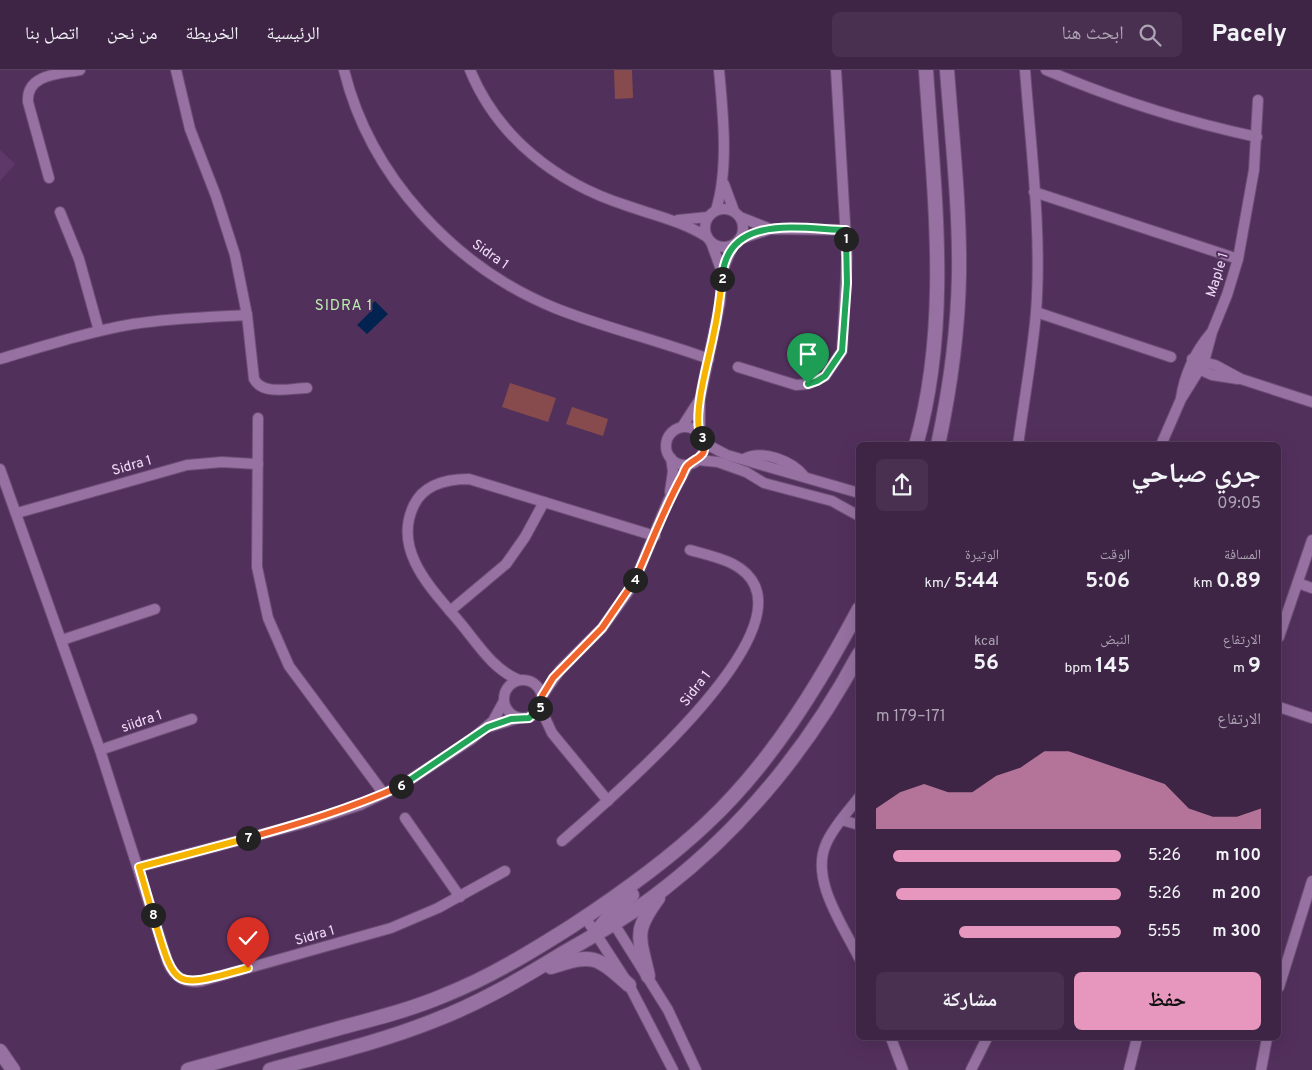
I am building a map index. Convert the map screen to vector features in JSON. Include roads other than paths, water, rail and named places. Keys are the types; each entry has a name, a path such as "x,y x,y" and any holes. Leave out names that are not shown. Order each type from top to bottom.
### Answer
{"street":[{"path":"48,178 28,102 30,89 38,80 80,70"},
{"path":"176,70 190,129 235,255 247,315 254,379 257,384 266,389 307,388"},
{"name":"Sidra 1","path":"344,70 365,130 379,157 416,207 439,232 465,255 493,276 554,308 709,359"},
{"path":"470,70 488,104 505,128 547,168 598,196 669,219 721,247 771,229 846,230"},
{"path":"716,210 722,176 723,109 719,70"},
{"path":"738,367 796,385 817,381 832,368 842,351 847,283 846,230 836,70"},
{"path":"917,442 931,369 937,277 937,235 926,70"},
{"path":"939,442 949,392 954,353 959,274 959,235 947,70"},
{"path":"1018,442 1036,312 1034,192 1025,70"},
{"path":"1046,70 1154,112 1257,137"},
{"name":"Maple 1","path":"1163,442 1181,399 1202,366 1238,259 1250,203 1257,137 1258,100"},
{"path":"668,500 693,462 702,455 700,399 720,303 722,272 743,228 722,176"},
{"path":"1034,192 1238,259"},
{"path":"722,272 704,227 708,217 716,210 722,208 771,229"},
{"path":"60,212 79,259 99,331"},
{"path":"669,219 682,220 708,217"},
{"path":"1036,312 1171,357"},
{"path":"0,359 99,331 181,318 247,315"},
{"path":"1181,399 1191,362 1212,332"},
{"path":"1191,362 1202,366 1220,367 1242,379 1312,402"},
{"path":"682,427 700,399"},
{"path":"258,418 257,567 261,593 274,635 289,666 384,794"},
{"path":"608,801 552,733 540,707 542,696 560,670 602,628 633,585 655,536 668,500 673,471 666,443 669,436 674,430 682,427 695,430 702,438 721,452 744,459 757,455 786,462 793,465 804,476 856,493"},
{"path":"670,458 682,465 693,462 718,462 746,472 764,483 832,501 856,514"},
{"name":"Sidra 1","path":"17,513 187,465 222,462 258,464"},
{"name":"Sidra 1","path":"0,469 100,750 172,971 177,977 193,982 367,936 415,919 460,897 505,871"},
{"path":"560,670 530,681 519,680 495,665 450,611 420,574 408,543 406,530 409,515 418,498 426,490 439,483 454,479 469,479 655,536"},
{"path":"450,611 506,564 525,537 544,502"},
{"path":"1281,631 1312,540"},
{"name":"Sidra 1","path":"562,841 635,778 684,727 719,683 754,628 758,610 758,597 754,585 747,574 726,561 690,550"},
{"path":"1298,583 1312,588"},
{"path":"62,640 155,609"},
{"path":"270,1070 386,1038 434,1021 524,977 596,934 609,914 720,809 770,751 824,672 856,614"},
{"path":"648,976 640,935 641,923 664,889 728,832 766,791 823,715 856,659"},
{"path":"495,665 509,712 552,733"},
{"path":"139,867 308,822 360,805 384,794 420,775 488,727 498,715 508,687 519,680"},
{"path":"530,681 540,690 542,696"},
{"path":"488,727 524,718 540,707"},
{"path":"1281,708 1312,718"},
{"name":"siidra 1","path":"100,750 192,719"},
{"path":"856,801 826,842 821,870 828,894 856,952"},
{"path":"405,818 460,897"},
{"path":"842,820 856,824"},
{"path":"1281,979 1290,944 1312,881"},
{"path":"188,1070 403,1011 446,995 526,955 585,917 609,914 664,889"},
{"path":"609,914 668,1010 696,1070"},
{"path":"585,917 629,985 672,1070"},
{"path":"524,977 584,958 601,962 629,985"},
{"path":"892,1040 903,1070"},
{"path":"971,1070 985,1040"},
{"path":"1129,1070 1137,1040"},
{"path":"1260,1070 1268,1040"},
{"path":"0,1051 13,1070"}],"water":[{"path":"375,301 388,314 367,334 357,325 371,311 368,308"}],"district":[{"name":"SIDRA 1","path":"344,306"}]}
